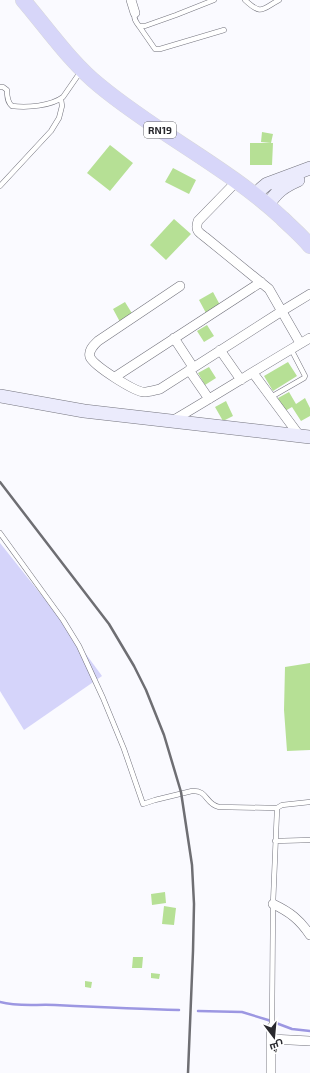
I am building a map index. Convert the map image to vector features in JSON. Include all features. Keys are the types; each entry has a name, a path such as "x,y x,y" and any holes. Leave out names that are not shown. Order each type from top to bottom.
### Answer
{"main road":[{"name":"RN19","path":"23,0 73,60 98,86 130,110 256,195 310,246"},
{"path":"268,205 283,182 310,168"},
{"path":"256,195 267,184 283,182 310,174"},
{"path":"0,396 84,412 305,436"}],"street":[{"path":"131,0 135,13"},
{"path":"237,181 198,221 196,226 199,232 269,289 300,343"},
{"path":"115,377 261,282"},
{"path":"180,286 98,341 92,347 90,357 96,364 135,389 144,392 160,388 310,294"},
{"path":"174,338 209,399"},
{"path":"172,421 253,373 290,348 310,338"},
{"path":"220,350 241,380"},
{"path":"253,373 271,397 305,436"},
{"path":"273,904 293,915 304,926 310,935"},
{"path":"271,1073 272,1027"},
{"path":"271,1039 310,1041"}],"lane":[{"path":"139,26 145,26 214,0"},
{"path":"245,0 252,7 259,10 264,9 279,0"},
{"path":"135,13 134,15 136,22 155,49 160,49 224,30"},
{"path":"0,87 7,90 8,102 12,106 36,106 61,99 82,70"},
{"path":"0,186 51,131 59,118 62,106 61,99"},
{"path":"271,397 305,376 290,348"},
{"path":"0,534 64,620 79,646 121,742 143,804 192,791 198,791 214,806 219,807 277,808 282,805 310,802"},
{"path":"272,1027 273,904 277,808"},
{"path":"276,841 310,840"}],"shaded area":[{"path":"0,543 55,612 102,676 24,730 0,691"}],"building":[{"path":"262,132 273,134 271,143 261,142"},
{"path":"250,143 273,143 272,165 250,165"},
{"path":"110,145 133,163 110,191 87,173"},
{"path":"173,168 196,180 189,194 165,182"},
{"path":"174,219 191,234 166,260 150,245"},
{"path":"213,292 220,305 206,313 199,300"},
{"path":"125,302 133,315 120,322 113,309"},
{"path":"207,325 214,336 204,342 197,331"},
{"path":"288,362 297,376 273,391 264,376"},
{"path":"209,367 216,378 205,385 198,373"},
{"path":"289,392 296,404 305,398 310,408 310,416 301,421 292,407 285,411 278,398"},
{"path":"226,401 233,416 223,421 215,407"},
{"path":"310,663 310,750 287,751 284,710 285,667"},
{"path":"165,892 166,903 152,905 151,894"},
{"path":"164,906 176,908 174,925 162,924"},
{"path":"133,957 143,957 142,968 132,968"},
{"path":"151,973 160,974 159,979 151,978"},
{"path":"85,981 92,982 91,988 85,987"}],"waterway":[{"path":"0,1002 21,1005 179,1010"},
{"path":"198,1011 242,1012 292,1029 310,1031"}],"railway":[{"path":"0,482 109,624 134,666 146,690 164,735 181,792 192,865 194,904 188,1073"}]}
